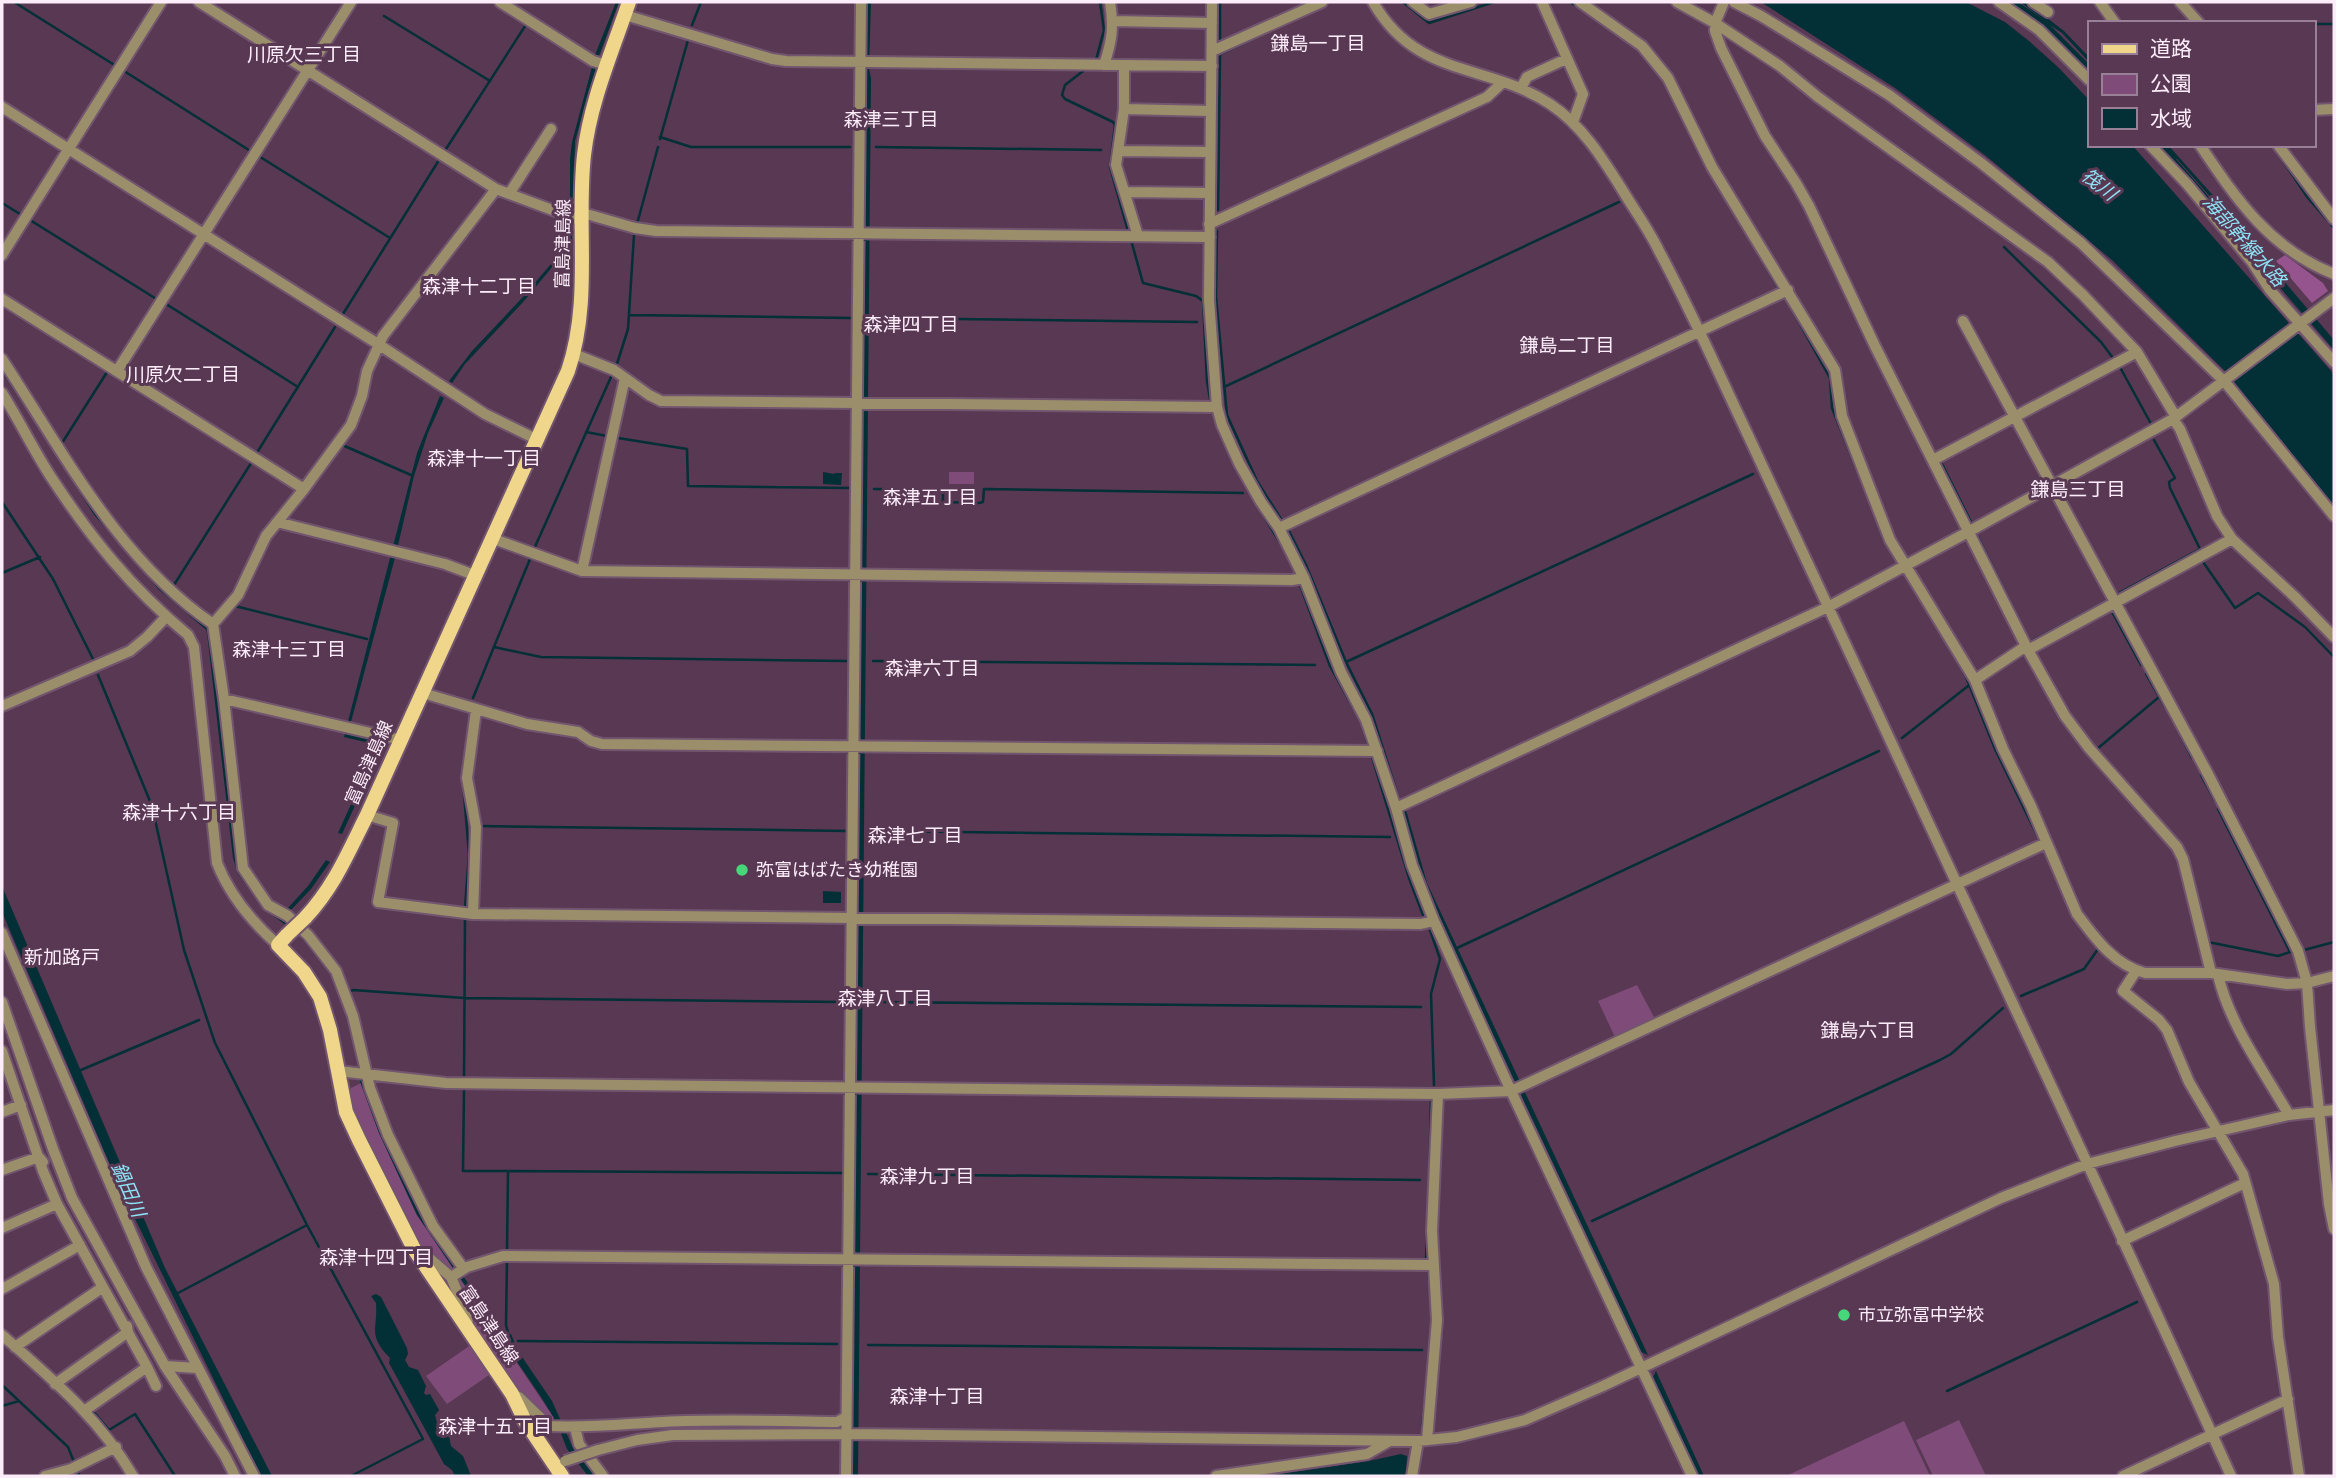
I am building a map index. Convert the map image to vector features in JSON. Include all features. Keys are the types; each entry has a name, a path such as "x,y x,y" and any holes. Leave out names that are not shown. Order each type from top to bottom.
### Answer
{"main road":[{"name":"富島津島線","path":"560,1468 414,1248 346,1112 330,1030 320,997 283,940 323,899 367,815 574,354 581,311 584,155 595,99 627,8"}],"street":[{"path":"2,255 161,2"},
{"path":"199,2 496,189 582,217 656,231 1210,237"},
{"path":"117,371 351,2"},
{"path":"500,2 593,61 607,65"},
{"path":"846,1476 852,1434 846,1418 854,1259 851,1088 858,747 854,573 861,403 865,64 861,2"},
{"path":"1104,65 1112,39 1110,2"},
{"path":"1212,2 1209,300 1217,407 1222,425 1239,463 1279,528 1304,578 1341,672 1366,720 1412,865 1434,921 1692,1476"},
{"path":"1212,51 1322,2"},
{"path":"1373,2 1384,21 1409,45 1453,67 1521,88 1551,104 1573,122 1616,180 1658,248 1828,607 2231,1476"},
{"path":"1413,2 1429,14 1471,2"},
{"path":"1542,2 1583,94 1573,122"},
{"path":"1580,2 1642,46 1668,78 1712,167 1835,370 1842,416 1890,540 1975,680 2003,750 2077,914 2108,952 2145,974 2215,974 2287,984 2307,983 2334,976"},
{"path":"1677,2 1715,23 1780,66 1818,97 2024,242 2083,295 2137,352 2175,418 2217,516 2231,539 2334,637"},
{"path":"1724,2 1715,23 1715,31 1760,125 1809,206 2027,648 2073,727 2177,848 2183,859 2223,996 2289,1115"},
{"path":"1734,2 1889,95 1981,163 2081,243 2225,382 2334,516"},
{"path":"1999,2 2039,30 2088,79"},
{"path":"2033,2 2048,12"},
{"path":"2180,2 2197,21"},
{"path":"2102,3 2114,21"},
{"path":"627,8 772,60 865,64 1212,66"},
{"path":"1113,21 1212,23"},
{"path":"1521,88 1527,77 1566,59"},
{"path":"1124,66 1124,109 1116,165 1138,236"},
{"path":"1209,225 1487,97 1503,82"},
{"path":"2,107 485,414 536,439"},
{"path":"1124,109 1211,111"},
{"path":"2315,110 2334,109"},
{"path":"509,194 551,129"},
{"path":"2152,147 2188,184 2252,262 2270,290 2302,321 2334,362"},
{"path":"2201,147 2237,201 2259,224 2283,246 2334,274"},
{"path":"2280,147 2334,219"},
{"path":"1119,151 1210,152"},
{"path":"213,624 238,595 266,536 351,425 378,344 496,189"},
{"path":"1125,191 1210,193"},
{"path":"1279,528 1788,290"},
{"path":"1396,808 1828,607 2053,485 2175,418 2334,298"},
{"path":"2,299 304,489"},
{"path":"1963,321 2208,774 2298,951 2307,983 2334,1229"},
{"path":"1933,460 2137,352"},
{"path":"574,354 614,370 661,401 1217,407"},
{"path":"2,359 103,515 166,586 213,624 243,868 268,905 282,911 308,935 336,971 349,1004 363,1074 407,1177 458,1273 468,1318 467,1328"},
{"path":"582,571 625,378"},
{"path":"2,393 51,477 97,544 125,577 188,635 194,647 217,863 230,891 257,927 283,940"},
{"path":"277,522 445,564 474,575"},
{"path":"491,538 582,571 1292,580 1304,578"},
{"path":"1975,680 2027,648 2231,539"},
{"path":"2,706 130,651 166,617"},
{"path":"423,693 527,724 578,732 591,741 602,744 1377,751"},
{"path":"224,699 401,740"},
{"path":"473,914 476,827 467,778 476,710"},
{"path":"367,815 393,822 378,902 473,914 1421,924 1434,921"},
{"path":"338,1071 446,1083 1438,1094 1511,1091 2046,843"},
{"path":"2,933 146,1267 254,1476"},
{"path":"2136,971 2123,991 2159,1020 2167,1030 2174,1041 2189,1082 2239,1164 2274,1284 2278,1336 2300,1476"},
{"path":"2,1002 72,1198 165,1366 225,1455 235,1476"},
{"path":"2,1053 57,1205 156,1387"},
{"path":"1412,1476 1422,1440 1437,1320 1432,1265 1432,1194 1438,1094"},
{"path":"2,1112 21,1105"},
{"path":"560,1468 597,1450 673,1435 852,1434 1391,1440 1457,1437 1525,1420 2001,1198 2087,1164 2289,1115 2334,1110"},
{"path":"39,1157 60,1192 72,1198"},
{"path":"2,1170 39,1157"},
{"path":"2122,1241 2245,1183"},
{"path":"2,1228 57,1205"},
{"path":"2,1289 80,1245"},
{"path":"414,1248 458,1273 503,1256 1432,1265"},
{"path":"116,1279 114,1293 128,1332"},
{"path":"2,1354 103,1287"},
{"path":"55,1384 128,1332"},
{"path":"2,1335 84,1411 116,1447 132,1476"},
{"path":"165,1366 197,1368"},
{"path":"84,1411 147,1367"},
{"path":"512,1394 519,1397 543,1422 565,1427 712,1421 837,1422 846,1418"},
{"path":"2123,1476 2288,1399"},
{"path":"565,1427 603,1476"},
{"path":"1216,1476 1367,1454 1391,1440"},
{"path":"45,1476 71,1469 116,1447"}],"green space":[{"path":"949,472 974,472 974,484 949,484"},
{"path":"1637,985 1655,1019 1615,1037 1598,1001"},
{"path":"361,1083 379,1133 417,1215 454,1270 451,1271 420,1245 361,1130 350,1095 351,1088"},
{"path":"459,1277 554,1418 553,1422 548,1421 521,1395 477,1335 456,1281"},
{"path":"472,1344 492,1373 447,1404 426,1376"},
{"path":"1959,1420 1986,1476 1933,1476 1916,1440"},
{"path":"1904,1421 1930,1476 1786,1476"}],"shaded area":[{"path":"2285,255 2323,283 2328,291 2312,303 2276,261"}],"water":[{"path":"616,2 619,2 599,56 595,55"},
{"path":"865,2 871,2 871,79 858,1476 851,1476"},
{"name":"筏川","path":"1761,2 1966,2 2005,22 2029,41 2088,99 2088,147 2134,147 2332,372 2334,506 2226,372 2112,260 1986,156 1895,88"},
{"path":"2007,2 2018,2 2046,21 2020,2 2026,2 2064,31 2088,56 2088,61 2062,33 2050,25 2088,63 2088,70 2045,27"},
{"path":"592,67 596,68 575,141 573,207 570,207 572,142"},
{"name":"海部幹線水路","path":"2159,147 2170,147 2277,267 2281,272 2278,274 2334,340 2334,350","holes":["2176,159 2278,274 2274,272"]},
{"path":"568,227 572,227 572,243 524,301 465,364 452,383 449,381 472,351 568,244"},
{"path":"440,396 444,398 428,433 414,476 348,733 384,742 342,834 338,833 378,745 344,737 417,453"},
{"path":"823,472 842,473 841,485 823,484"},
{"path":"211,632 237,858 281,914 324,959 340,986 383,1130 421,1215 503,1334 511,1334 518,1351 552,1401 573,1448 595,1476 588,1476 567,1449 553,1422 554,1418 541,1397 417,1215 379,1133 359,1079 348,1020 330,974 299,935 264,909 238,874 233,858 207,633"},
{"path":"1406,810 1427,883 1648,1355 1641,1352 1426,891 1401,811"},
{"path":"326,860 330,862 311,889 289,912 287,909 308,886"},
{"name":"鍋田川","path":"2,886 165,1268 272,1476 261,1476 119,1186 2,912"},
{"path":"823,891 841,892 841,903 823,903"},
{"path":"376,1294 381,1297 407,1348 405,1360 409,1367 418,1370 426,1386 424,1393 430,1394 439,1410 435,1415 437,1423 448,1431 451,1446 463,1456 471,1476 455,1476 444,1464 389,1363 390,1358 378,1343 375,1332 376,1303 371,1296"},
{"path":"1656,1371 1704,1476 1696,1476 1653,1377"},
{"path":"1401,1454 1407,1456 1406,1476 1266,1476 1369,1461"}],"waterway":[{"path":"14,2 116,66"},
{"path":"692,25 701,2"},
{"path":"1096,60 1104,30 1100,2"},
{"path":"1220,2 1220,42"},
{"path":"1403,2 1429,23 1494,2"},
{"path":"1570,2 1579,8"},
{"path":"384,16 490,81"},
{"path":"446,149 527,23"},
{"path":"2315,24 2334,24"},
{"path":"1218,210 1220,54 1257,37"},
{"path":"660,139 688,40"},
{"path":"1087,68 1065,85 1062,95 1115,125 1110,167 1128,231"},
{"path":"124,71 252,152"},
{"path":"660,137 691,147 850,147"},
{"path":"637,224 658,147"},
{"path":"876,147 1101,150"},
{"path":"2273,147 2308,198 2334,228"},
{"path":"257,155 390,238"},
{"path":"343,314 439,160"},
{"path":"1224,387 1619,202"},
{"path":"2,203 20,214"},
{"path":"30,220 158,300"},
{"path":"1217,231 1216,297 1227,415 1257,481 1281,519"},
{"path":"616,367 628,329 634,235"},
{"path":"1131,240 1143,283 1196,296 1203,301 1210,399"},
{"path":"1752,242 1777,286"},
{"path":"2004,247 2101,342 2113,358"},
{"path":"166,304 298,387"},
{"path":"1791,308 1830,378 1832,408 1859,475"},
{"path":"629,315 851,318"},
{"path":"875,318 1197,322"},
{"path":"258,451 335,327"},
{"path":"62,443 109,369"},
{"path":"2121,369 2150,422"},
{"path":"2,370 27,408"},
{"path":"534,549 611,377"},
{"path":"586,432 607,436"},
{"path":"618,438 687,449 688,486 851,488"},
{"path":"2117,594 2200,549 2170,488 2169,482 2175,478 2154,440"},
{"path":"340,444 411,475"},
{"path":"174,585 253,460"},
{"path":"1940,460 1971,522"},
{"path":"61,461 95,514 116,538"},
{"path":"1346,662 1753,474"},
{"path":"874,489 943,490 943,502 979,503 983,502 984,489 1243,493"},
{"path":"2,502 53,579 93,659"},
{"path":"1259,508 1286,553"},
{"path":"1878,523 1884,540"},
{"path":"1289,531 1346,662 1372,714 1399,799"},
{"path":"1978,537 2030,642 2106,601"},
{"path":"1888,546 1895,559"},
{"path":"2,573 40,557"},
{"path":"473,698 530,559"},
{"path":"2201,559 2235,608 2258,593 2305,627 2334,657"},
{"path":"1292,565 1295,572"},
{"path":"148,575 159,588 207,629 209,636"},
{"path":"1905,575 1941,634"},
{"path":"1300,585 1330,666 1361,722 1368,745"},
{"path":"235,606 367,639"},
{"path":"2110,608 2141,665"},
{"path":"1948,645 1966,677 1995,749 2038,837"},
{"path":"494,647 541,657 846,661"},
{"path":"873,661 1315,665"},
{"path":"2146,674 2165,707"},
{"path":"98,675 152,806 184,950 215,1043 307,1225 423,1439 351,1476"},
{"path":"1902,738 1968,686"},
{"path":"2097,749 2159,697"},
{"path":"2173,720 2192,758"},
{"path":"1457,948 1879,751"},
{"path":"1372,757 1423,915"},
{"path":"2201,775 2215,801"},
{"path":"463,782 469,854 465,908"},
{"path":"2208,942 2278,956 2290,952 2218,809"},
{"path":"480,826 847,831"},
{"path":"871,831 1390,837"},
{"path":"464,1079 465,919"},
{"path":"2021,996 2084,969 2098,949 2079,925"},
{"path":"1430,930 1440,959 1431,994 1434,1085"},
{"path":"2304,950 2334,942"},
{"path":"349,992 353,990 464,998 843,1002"},
{"path":"869,1002 1421,1007"},
{"path":"1592,1221 1940,1060 1951,1054 2003,1008"},
{"path":"81,1070 199,1020"},
{"path":"464,1091 463,1171 508,1171 507,1250"},
{"path":"1429,1184 1431,1100"},
{"path":"508,1171 844,1173"},
{"path":"868,1174 1420,1180"},
{"path":"178,1293 307,1225"},
{"path":"1426,1258 1427,1236"},
{"path":"507,1260 506,1325 509,1337"},
{"path":"1428,1270 1431,1298"},
{"path":"1947,1391 2137,1302"},
{"path":"518,1341 837,1344"},
{"path":"868,1345 1422,1350"},
{"path":"2,1385 68,1447 74,1462"},
{"path":"1422,1426 1426,1392"},
{"path":"2,1406 19,1401"},
{"path":"92,1410 109,1430 135,1414 175,1476"},
{"path":"78,1472 80,1476"}],"place":[{"name":"弥富はばたき幼稚園","path":"742,870"},
{"name":"市立弥冨中学校","path":"1844,1315"}],"district":[{"name":"鎌島一丁目","path":"1318,44"},
{"name":"川原欠三丁目","path":"304,55"},
{"name":"森津三丁目","path":"891,120"},
{"name":"森津十二丁目","path":"479,287"},
{"name":"森津四丁目","path":"911,325"},
{"name":"鎌島二丁目","path":"1567,346"},
{"name":"川原欠二丁目","path":"183,375"},
{"name":"森津十一丁目","path":"484,459"},
{"name":"鎌島三丁目","path":"2078,490"},
{"name":"森津五丁目","path":"930,498"},
{"name":"森津十三丁目","path":"289,650"},
{"name":"森津六丁目","path":"932,669"},
{"name":"森津十六丁目","path":"179,813"},
{"name":"森津七丁目","path":"915,836"},
{"name":"新加路戸","path":"62,958"},
{"name":"森津八丁目","path":"885,999"},
{"name":"鎌島六丁目","path":"1868,1031"},
{"name":"森津九丁目","path":"927,1177"},
{"name":"森津十四丁目","path":"376,1258"},
{"name":"森津十丁目","path":"937,1397"},
{"name":"森津十五丁目","path":"495,1427"}]}
